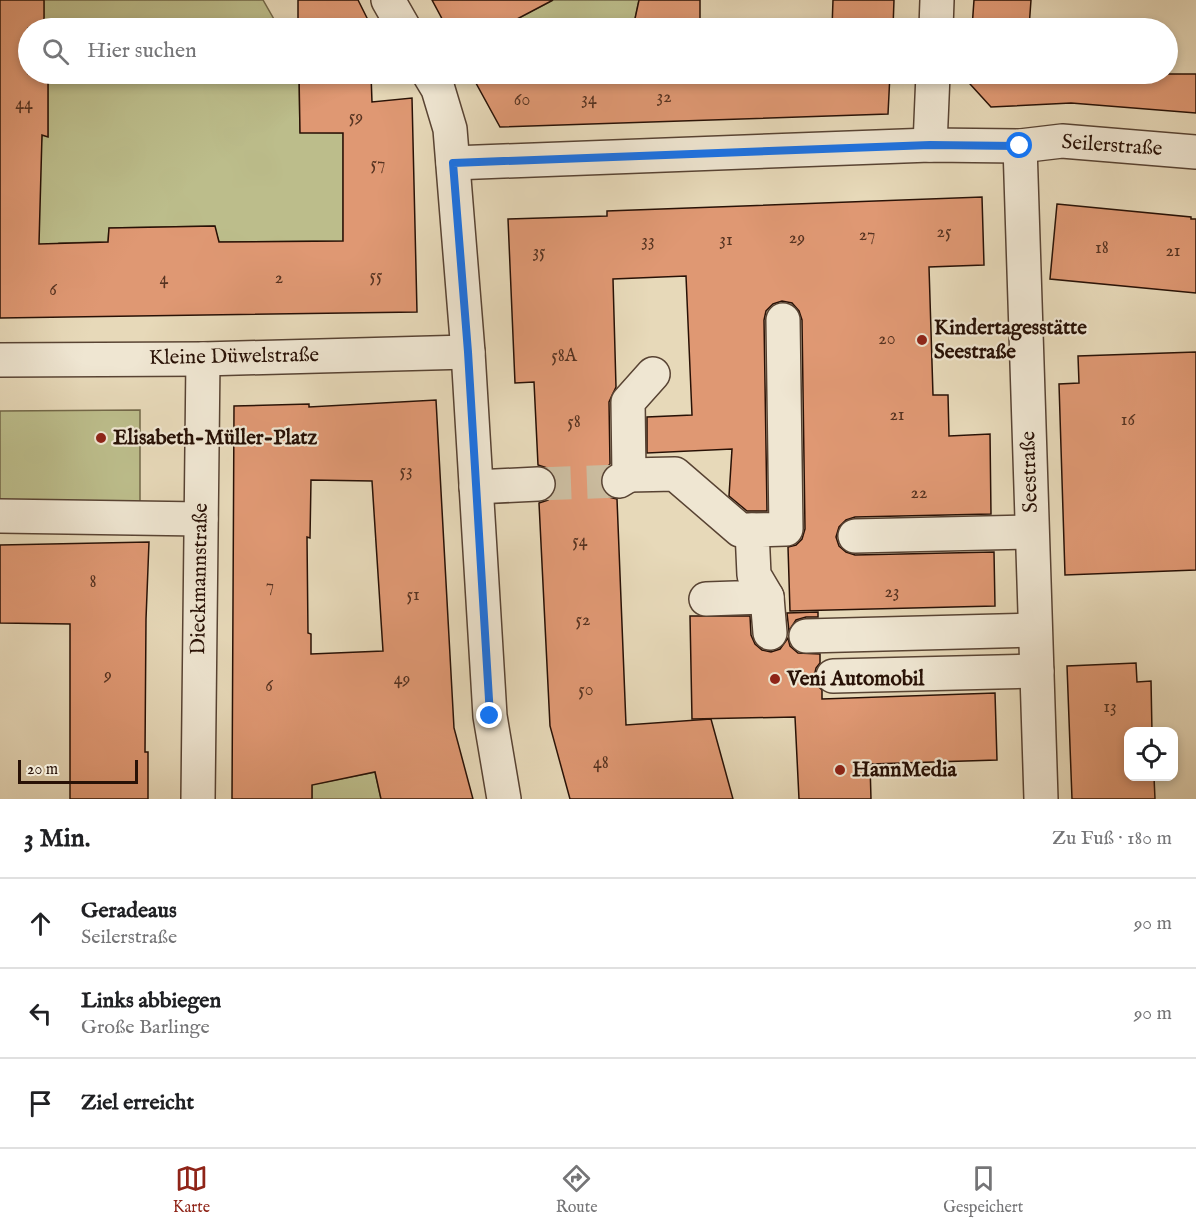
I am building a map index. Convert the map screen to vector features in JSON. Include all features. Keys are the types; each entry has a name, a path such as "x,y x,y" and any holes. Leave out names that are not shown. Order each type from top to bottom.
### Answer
{"street":[{"path":"388,0 398,18"},
{"path":"936,18 937,0"},
{"path":"435,84 450,129 468,352 490,716 504,799"},
{"path":"930,145 933,84"},
{"name":"Seilerstraße","path":"453,163 930,145 1020,146 1062,141 1196,152"},
{"name":"Seestraße","path":"1020,146 1041,799"},
{"path":"653,374 628,402 624,478 675,474 740,530 786,529 783,320"},
{"name":"Kleine Düwelstraße","path":"0,360 203,359 468,352"},
{"name":"Dieckmannstraße","path":"198,799 203,359"},
{"path":"476,487 538,484"},
{"path":"0,516 201,519"},
{"path":"752,530 754,575 767,597 770,633"},
{"path":"855,536 1031,532"},
{"path":"706,599 767,597"},
{"path":"806,636 1035,630"},
{"path":"833,676 1037,671"}],"green space":[{"path":"44,0 263,0 273,18 44,18"},
{"path":"553,0 639,0 635,18 519,18"},
{"path":"48,84 299,84 300,132 343,133 343,241 219,242 214,226 109,228 108,242 59,243 60,265 32,245 42,135 48,136"},
{"path":"140,410 140,502 0,502 0,411"},
{"path":"375,772 381,799 312,799 312,783"}],"building":[{"path":"0,0 44,0 44,18 18,18 18,84 48,84 48,137 42,135 39,244 108,242 109,228 215,226 219,242 343,241 343,133 300,133 299,84 371,84 372,102 412,98 417,312 0,318"},
{"path":"298,0 358,0 367,18 298,18"},
{"path":"432,0 553,0 519,18 442,18"},
{"path":"639,0 700,0 700,18 635,18"},
{"path":"833,0 894,0 893,18 832,18"},
{"path":"974,0 1031,0 1030,18 973,18"},
{"path":"1178,74 1196,74 1196,113 1071,103 991,107 970,84 1178,84"},
{"path":"476,84 890,84 888,114 500,127"},
{"path":"982,197 984,265 929,267 933,395 948,395 949,436 990,434 991,514 855,517 846,520 839,527 836,537 839,546 855,555 994,552 995,606 790,611 788,547 796,545 802,539 805,529 802,320 799,311 792,303 782,301 773,304 766,311 764,320 767,511 747,511 729,496 732,449 647,453 647,417 692,415 686,276 613,279 616,387 609,402 610,464 602,472 600,482 603,491 609,497 617,499 626,725 711,719 733,799 570,799 550,726 539,503 548,500 554,493 557,483 554,474 538,465 534,382 515,383 508,219 607,216 607,211"},
{"path":"1057,204 1196,219 1196,293 1050,279"},
{"path":"1196,352 1196,570 1065,575 1059,384 1079,383 1078,356"},
{"path":"436,400 454,728 473,799 381,799 375,772 312,785 312,799 232,799 234,406 309,404 309,407","holes":["311,480 372,481 383,651 311,654 311,634 308,633 307,537 310,538"]},
{"path":"149,542 145,752 148,752 148,799 70,799 70,624 0,623 0,545"},
{"path":"818,612 818,617 796,620 789,631 787,613"},
{"path":"690,616 750,616 751,635 755,644 762,650 771,652 780,649 788,638 790,646 798,653 820,654 820,663 814,677 822,690 822,699 995,693 997,760 870,764 871,799 799,799 795,717 692,719"},
{"path":"1136,663 1137,682 1151,681 1152,727 1124,727 1124,781 1154,781 1155,799 1072,799 1067,666"}],"tunnel":[{"path":"538,484 619,481"}],"place":[{"name":"Kindertagesstätte Seestraße","path":"922,340"},
{"name":"Elisabeth-Müller-Platz","path":"101,438"},
{"name":"Veni Automobil","path":"775,679"},
{"name":"HannMedia","path":"840,770"}],"route":[{"path":"490,716 468,352 453,163 930,145 1020,146"}]}
